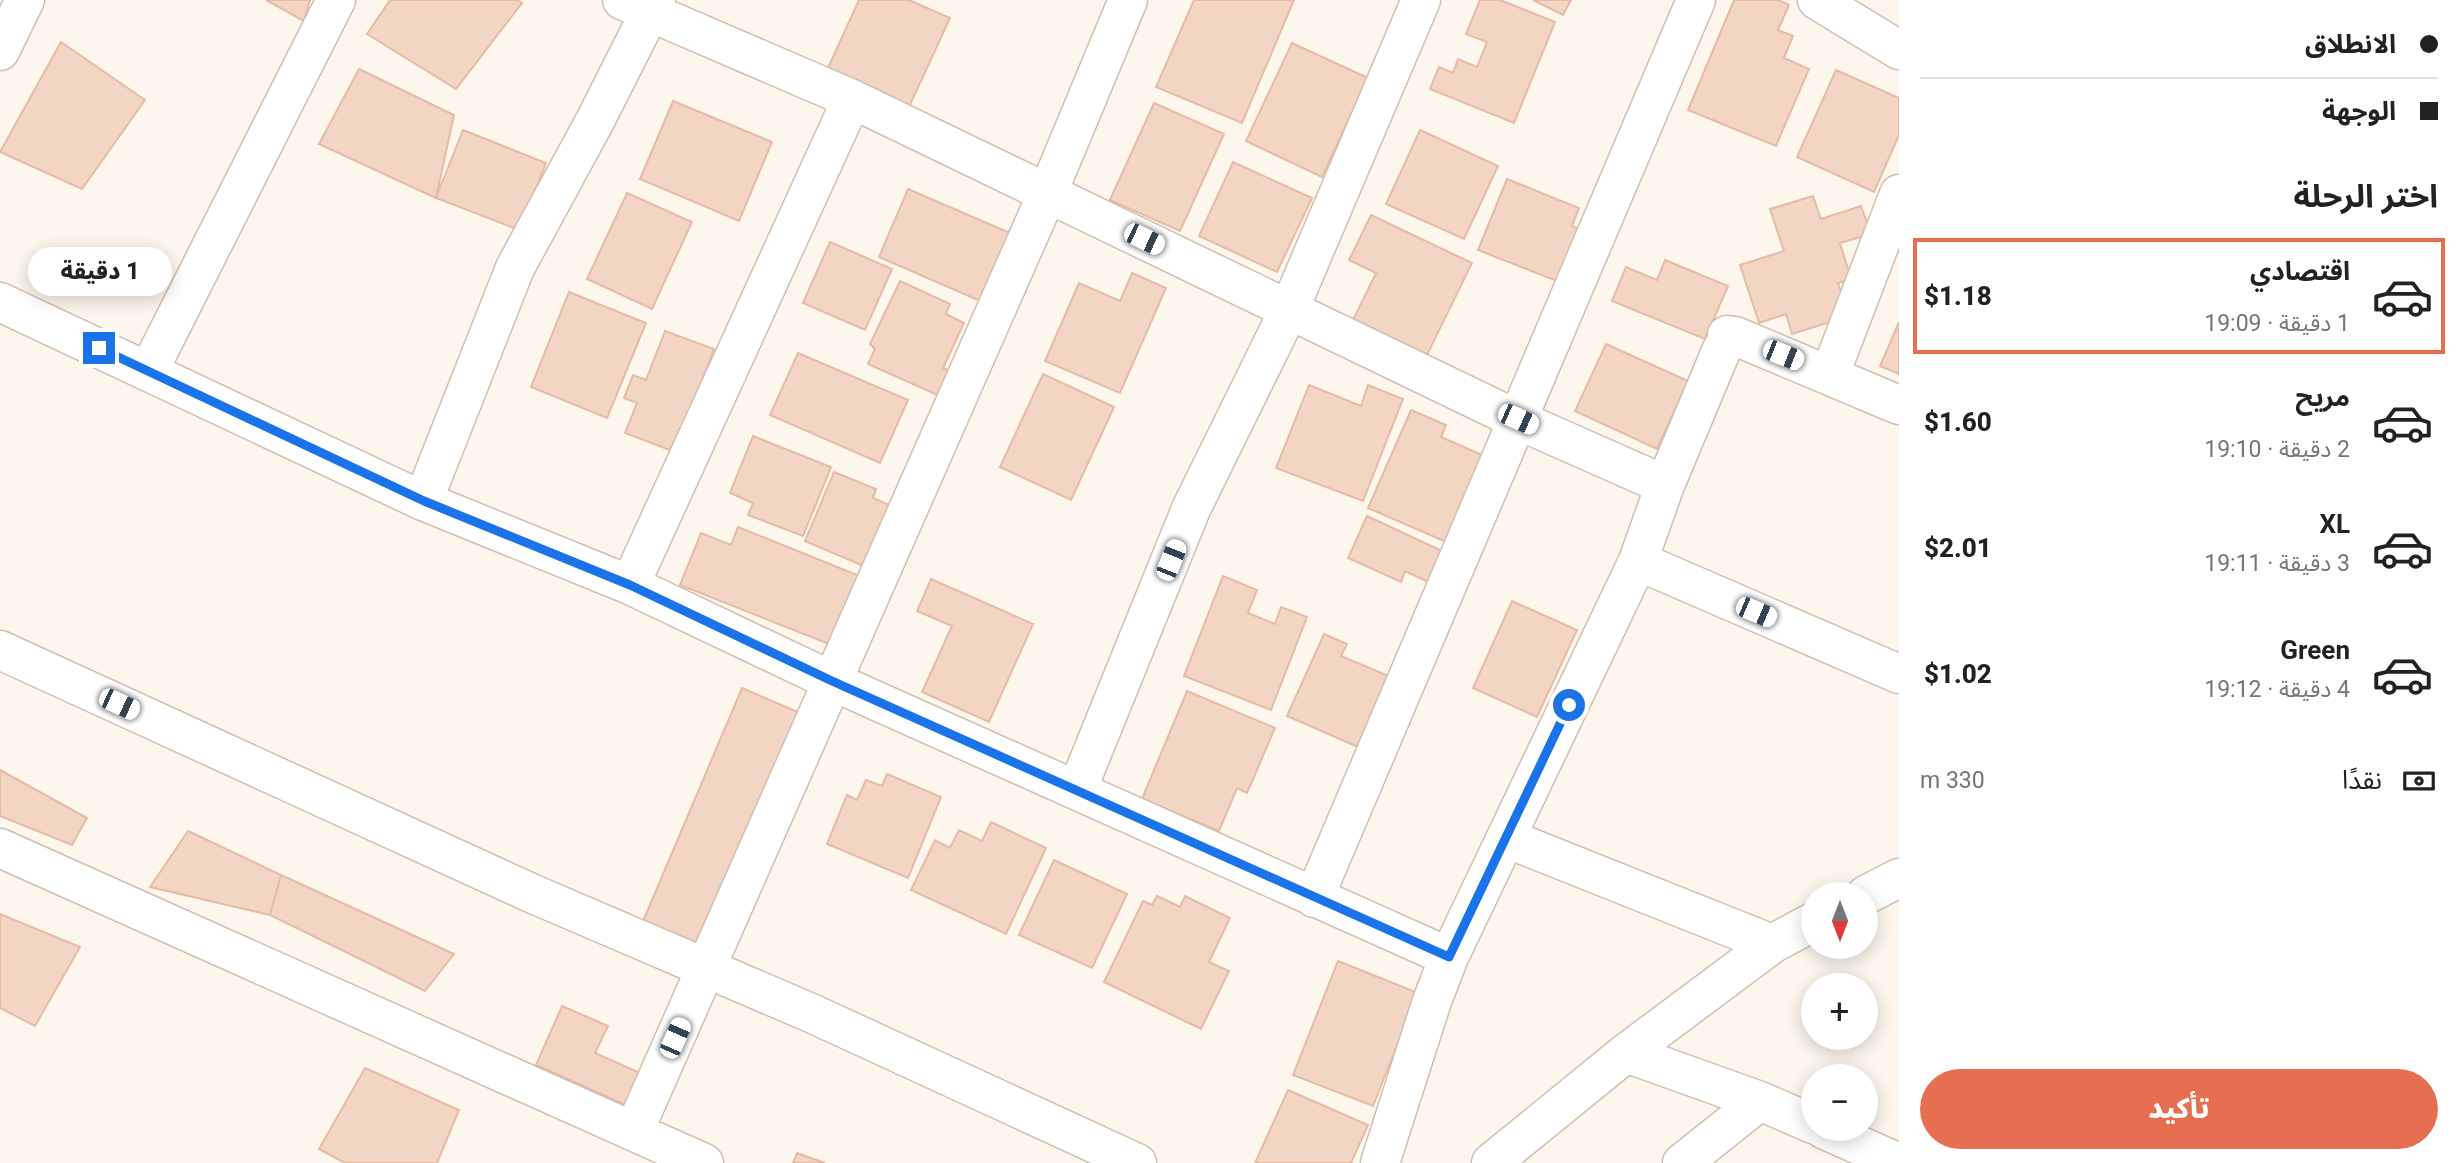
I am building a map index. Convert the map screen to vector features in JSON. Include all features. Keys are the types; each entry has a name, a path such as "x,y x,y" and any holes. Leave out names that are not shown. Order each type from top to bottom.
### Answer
{"street":[{"path":"0,51 26,0"},
{"path":"148,372 336,0"},
{"path":"634,1130 1048,191 1128,0"},
{"path":"1077,790 1191,509 1289,310 1421,0"},
{"path":"1314,898 1696,0"},
{"path":"1817,0 1899,50"},
{"path":"424,501 515,268 596,119 643,4 1048,191 1289,310 1518,419 1665,485"},
{"path":"630,585 852,99"},
{"path":"1830,374 1899,194"},
{"path":"0,302 424,501 630,585 832,681 1449,957"},
{"path":"1380,1163 1432,1001 1449,957 1638,561 1665,485 1722,349 1728,342 1727,335 1830,374 1899,405"},
{"path":"1638,561 1899,674"},
{"path":"0,650 531,893 811,1013 1137,1163"},
{"path":"1506,838 1772,944"},
{"path":"0,848 704,1163"},
{"path":"1878,888 1899,877"},
{"path":"1491,1163 1626,1053 1772,944 1801,928"},
{"path":"1626,1053 1760,1101 1801,1119"},
{"path":"1682,1163 1760,1101"},
{"path":"1850,1141 1899,1163"}],"building":[{"path":"266,0 310,0 304,21"},
{"path":"390,0 517,0 522,3 456,89 367,34"},
{"path":"859,0 909,0 950,18 909,107 827,70"},
{"path":"1194,0 1294,0 1242,123 1156,87"},
{"path":"1480,0 1500,0 1555,22 1514,123 1430,89 1439,67 1453,73 1458,59 1477,67 1487,42 1466,34"},
{"path":"1533,0 1571,0 1563,15"},
{"path":"1734,0 1778,0 1789,5 1778,30 1793,36 1784,58 1809,69 1776,146 1688,110"},
{"path":"61,42 145,100 82,189 0,152"},
{"path":"1292,43 1368,78 1322,177 1246,141"},
{"path":"359,69 454,115 436,198 319,144"},
{"path":"1836,70 1899,98 1899,135 1874,192 1797,157"},
{"path":"673,101 772,142 739,221 640,179"},
{"path":"1154,103 1224,134 1180,231 1110,200"},
{"path":"463,130 546,163 519,230 436,198"},
{"path":"1420,130 1498,166 1464,239 1386,204"},
{"path":"1233,162 1312,198 1277,272 1199,236"},
{"path":"1507,179 1579,208 1572,226 1583,231 1562,283 1478,250"},
{"path":"908,189 1010,233 980,301 879,257"},
{"path":"627,193 692,222 652,309 587,279"},
{"path":"1813,196 1821,219 1861,206 1871,234 1840,243 1851,279 1838,283 1849,316 1792,334 1786,314 1759,323 1740,265 1784,251 1770,209"},
{"path":"1371,215 1472,263 1427,355 1353,320 1376,273 1349,260"},
{"path":"830,242 892,269 865,330 803,303"},
{"path":"1665,260 1728,286 1705,339 1612,301 1626,267 1657,280"},
{"path":"1132,273 1166,288 1120,393 1045,361 1079,283 1120,301"},
{"path":"900,281 950,304 946,314 964,323 943,368 955,373 944,398 868,364 875,349 870,344"},
{"path":"569,292 646,323 607,418 531,387"},
{"path":"1899,322 1899,374 1880,366"},
{"path":"665,331 714,349 675,452 625,433 637,403 624,398 633,375 646,380"},
{"path":"1606,344 1688,381 1657,449 1575,411"},
{"path":"798,353 908,400 880,463 770,415"},
{"path":"1043,374 1114,407 1071,500 1000,467"},
{"path":"1309,385 1361,406 1368,385 1403,399 1363,501 1276,468"},
{"path":"1411,410 1446,425 1441,437 1491,459 1453,545 1368,508"},
{"path":"753,436 831,467 803,536 748,515 753,503 730,493"},
{"path":"834,472 876,489 873,498 894,507 868,568 805,541"},
{"path":"1367,516 1442,551 1428,582 1405,571 1401,582 1348,558"},
{"path":"738,527 862,577 834,646 680,585 701,533 731,545"},
{"path":"1223,576 1257,590 1248,613 1275,624 1281,607 1307,617 1271,710 1184,676"},
{"path":"931,579 1033,624 989,722 922,692 952,626 917,611"},
{"path":"1512,601 1577,630 1537,717 1473,688"},
{"path":"1324,634 1347,644 1341,656 1398,680 1367,751 1287,716"},
{"path":"742,688 807,716 705,953 641,926"},
{"path":"1187,691 1275,728 1247,793 1237,788 1219,831 1142,799"},
{"path":"0,770 87,818 72,845 0,816"},
{"path":"887,774 941,797 908,878 827,844 847,795 857,800 866,780 882,786"},
{"path":"991,822 1046,848 1006,934 911,890 935,840 950,848 959,830 982,841"},
{"path":"188,831 281,875 270,915 150,887"},
{"path":"1054,860 1127,894 1092,968 1019,935"},
{"path":"281,875 454,954 425,991 270,915"},
{"path":"1157,896 1180,907 1185,896 1230,918 1209,962 1229,971 1201,1029 1104,982 1143,901 1152,905"},
{"path":"0,914 80,947 35,1026 0,1008"},
{"path":"1338,961 1418,993 1373,1106 1293,1075"},
{"path":"562,1006 608,1026 595,1053 649,1077 635,1109 536,1065"},
{"path":"365,1068 459,1110 437,1163 345,1163 319,1149"},
{"path":"1288,1090 1368,1125 1351,1163 1255,1163"},
{"path":"797,1153 825,1163 793,1163"}],"route":[{"path":"99,348 424,501 630,585 832,681 1449,957 1569,705"}]}
